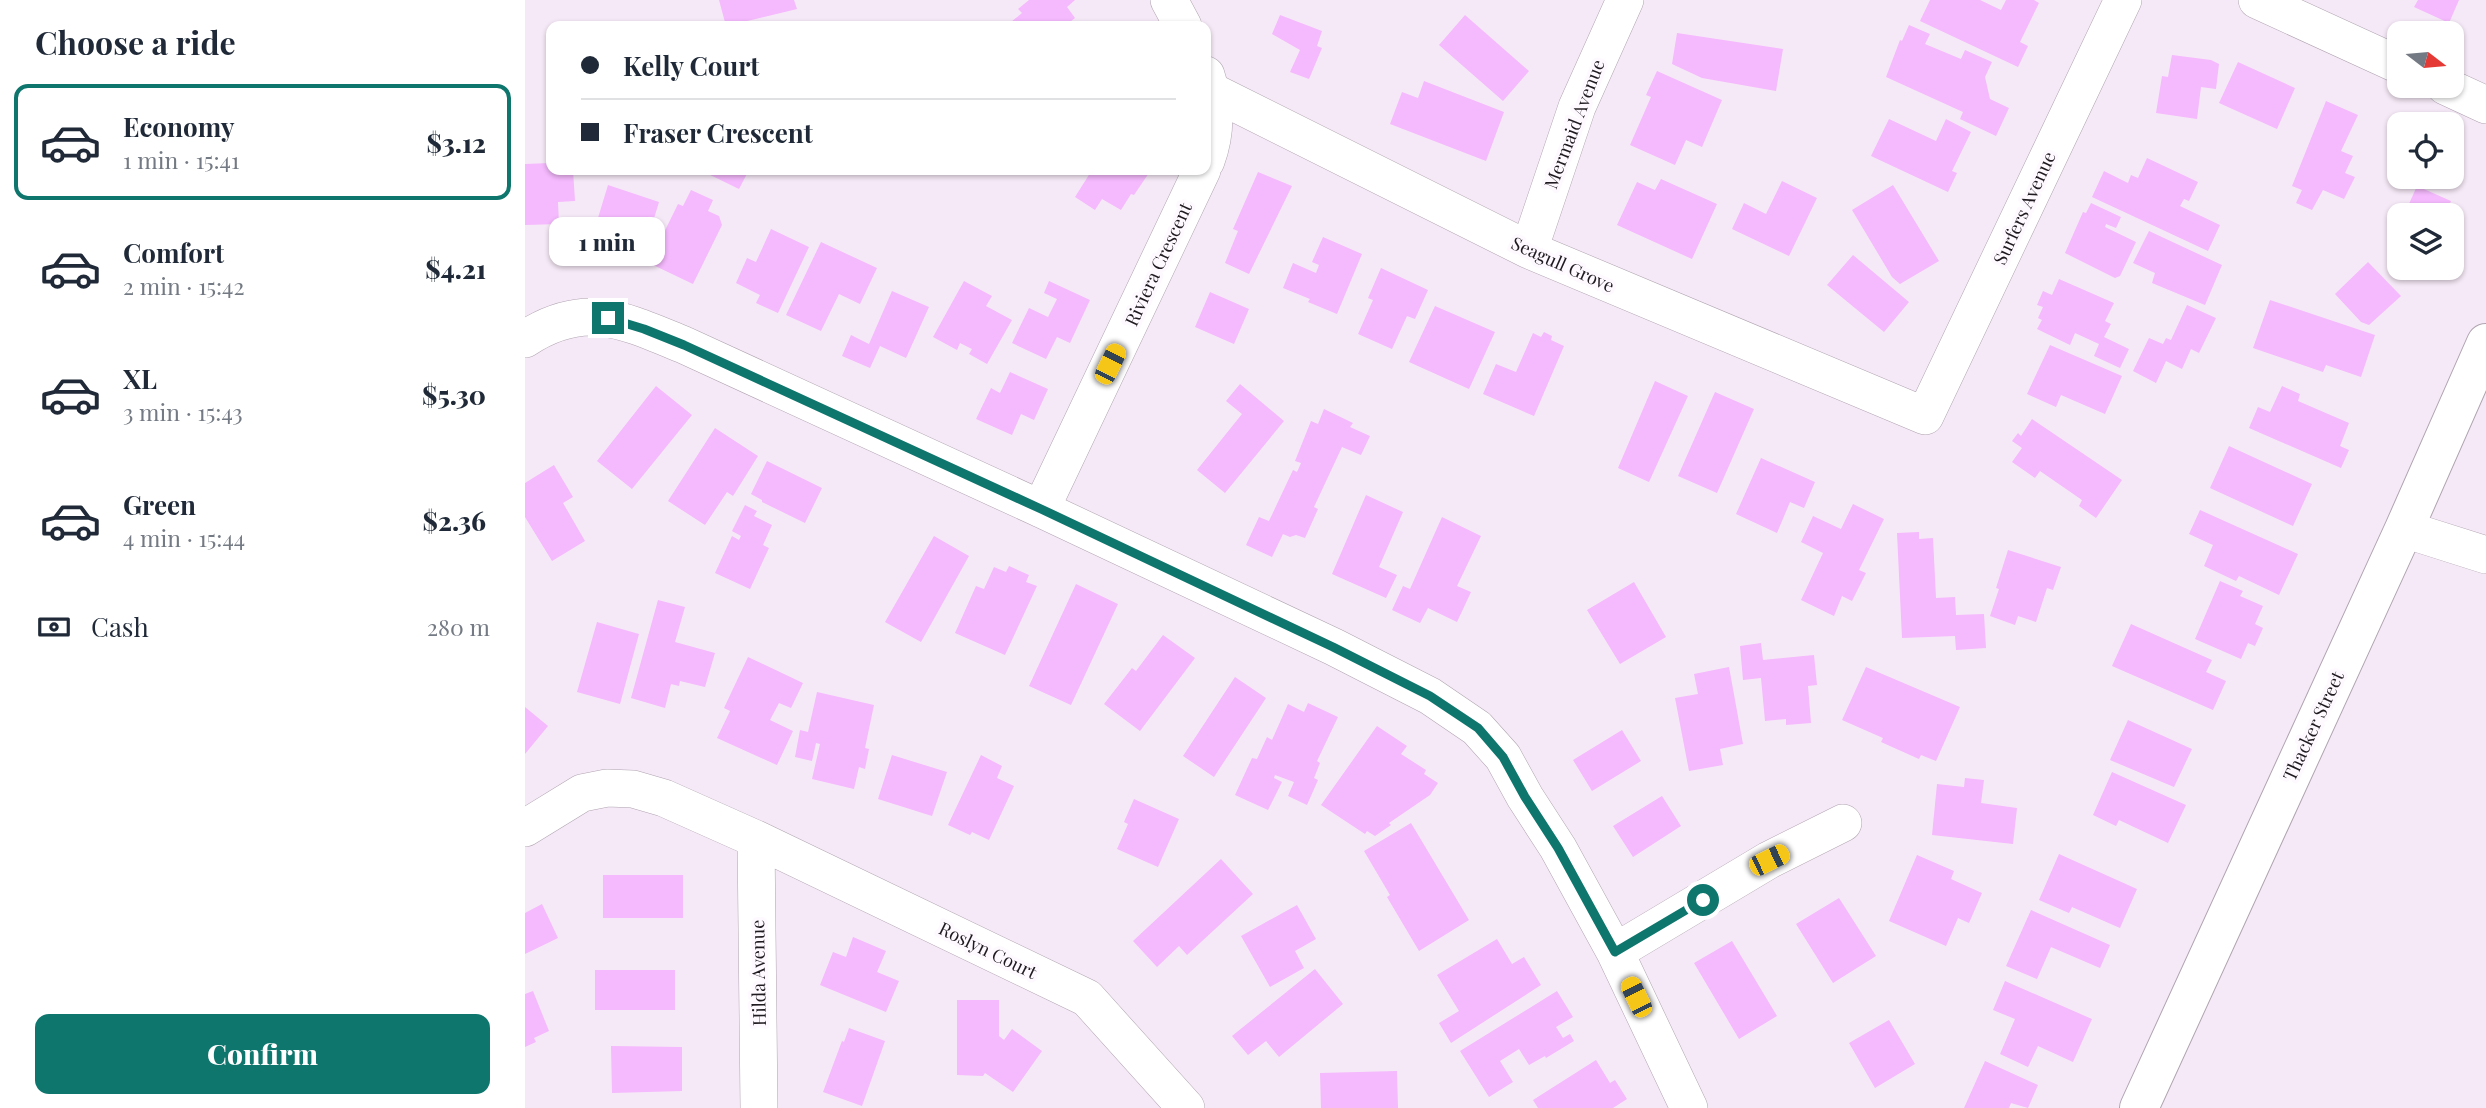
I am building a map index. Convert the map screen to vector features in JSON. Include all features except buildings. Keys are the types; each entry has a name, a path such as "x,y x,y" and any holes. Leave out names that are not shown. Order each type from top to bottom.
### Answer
{"street":[{"path":"1169,0 1180,21"},
{"name":"Mermaid Avenue","path":"1529,250 1577,107 1625,0"},
{"name":"Surfers Avenue","path":"1925,416 2123,0"},
{"path":"2257,0 2387,60"},
{"name":"Seagull Grove","path":"1211,85 1529,250 1925,416"},
{"path":"2464,95 2486,105"},
{"path":"1211,97 1216,120 1211,148"},
{"name":"Riviera Crescent","path":"1041,509 1200,175"},
{"path":"525,339 545,326 577,316 608,318 644,329 1041,509 1430,696 1478,728 1503,757 1558,848 1615,952 1689,1108"},
{"name":"Thacker Street","path":"2139,1108 2486,343"},
{"path":"2404,528 2486,555"},
{"name":"Roslyn Court","path":"525,828 582,793 607,788 633,789 664,798 756,839 1087,998 1186,1108"},
{"path":"1615,952 1769,860 1843,823"},
{"name":"Hilda Avenue","path":"756,839 759,1108"}],"route":[{"path":"608,318 684,345 1041,509 1333,647 1430,696 1478,728 1503,757 1558,848 1615,952 1703,900"}]}
